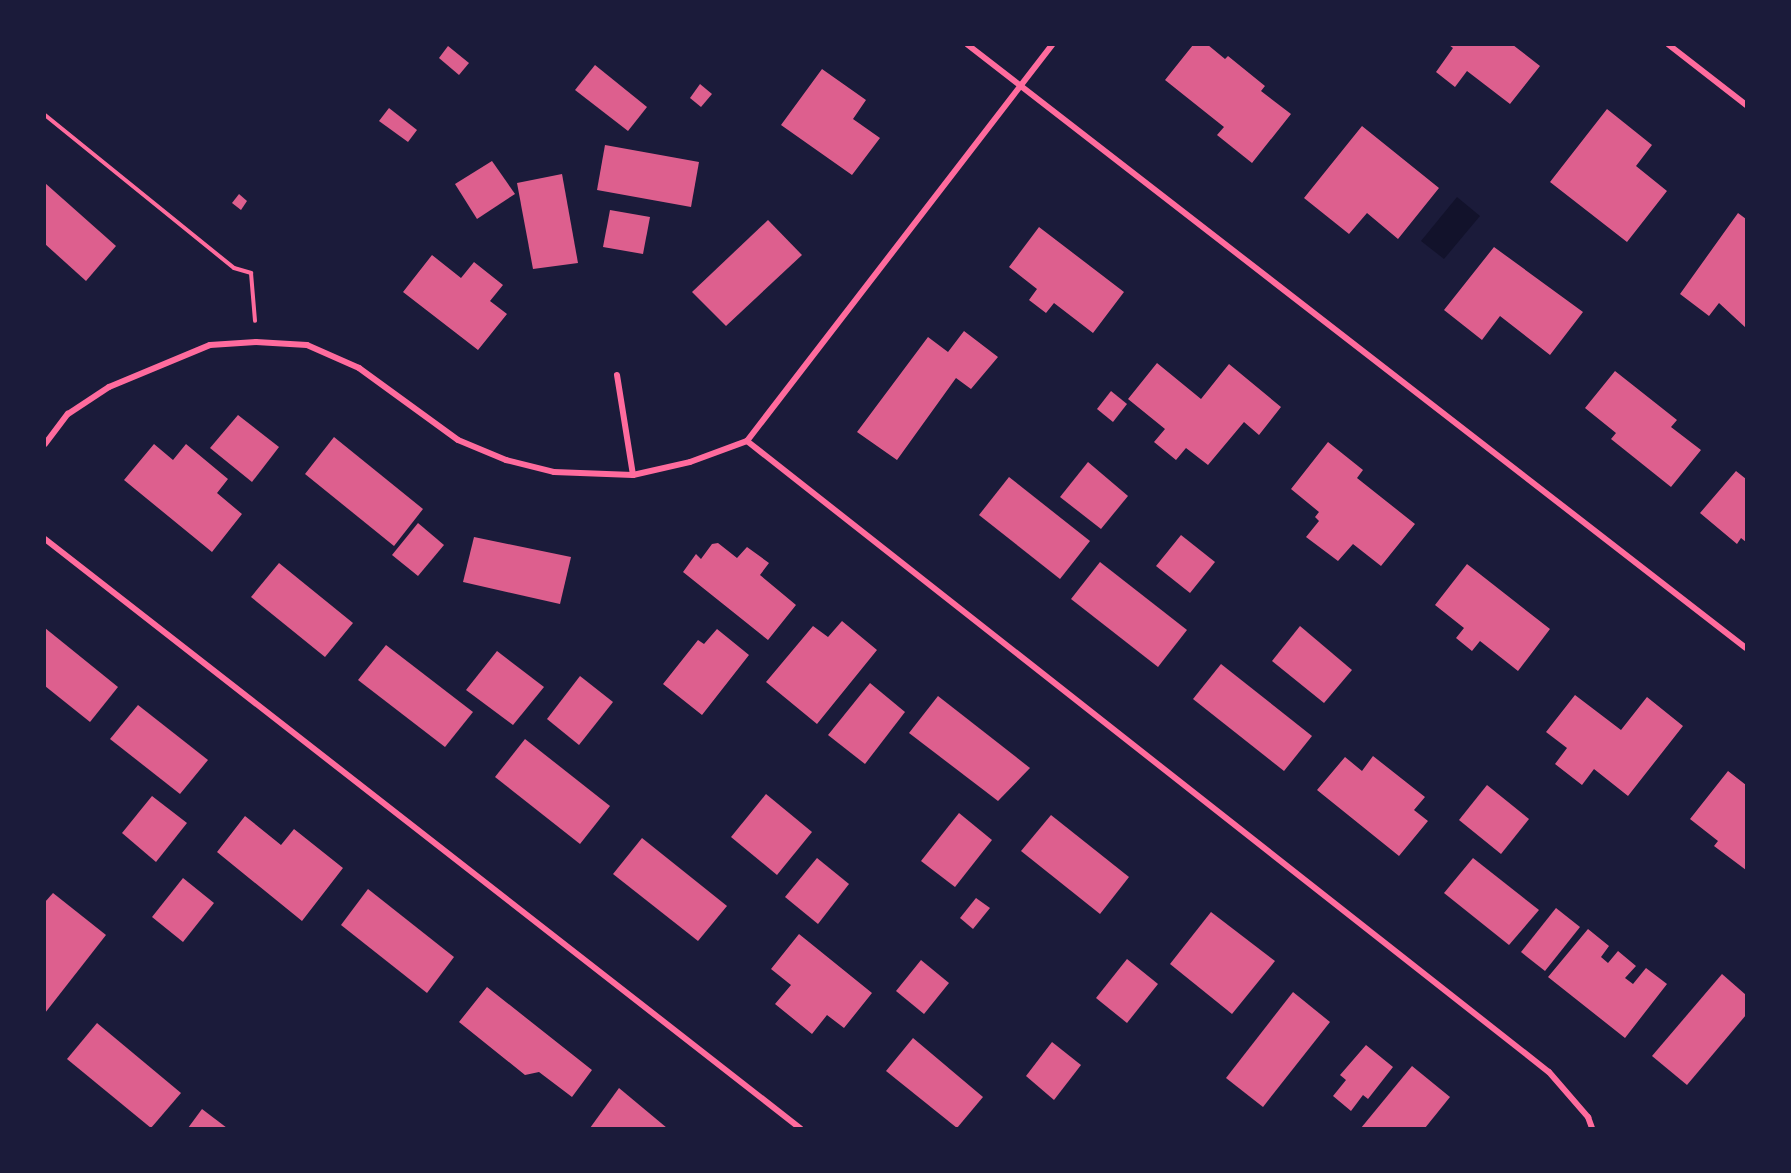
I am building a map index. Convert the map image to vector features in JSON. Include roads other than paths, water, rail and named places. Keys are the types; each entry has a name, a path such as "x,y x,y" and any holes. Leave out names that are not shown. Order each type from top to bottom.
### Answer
{"street":[{"path":"968,45 1746,648"},
{"path":"45,444 68,414 109,387 210,345 256,342 307,345 359,368 458,440 506,460 554,472 633,475 690,462 747,441 1052,45"},
{"path":"1670,45 1746,105"},
{"path":"617,375 633,475"},
{"path":"747,441 1549,1072 1588,1117 1592,1128"},
{"path":"45,539 800,1128"}]}
